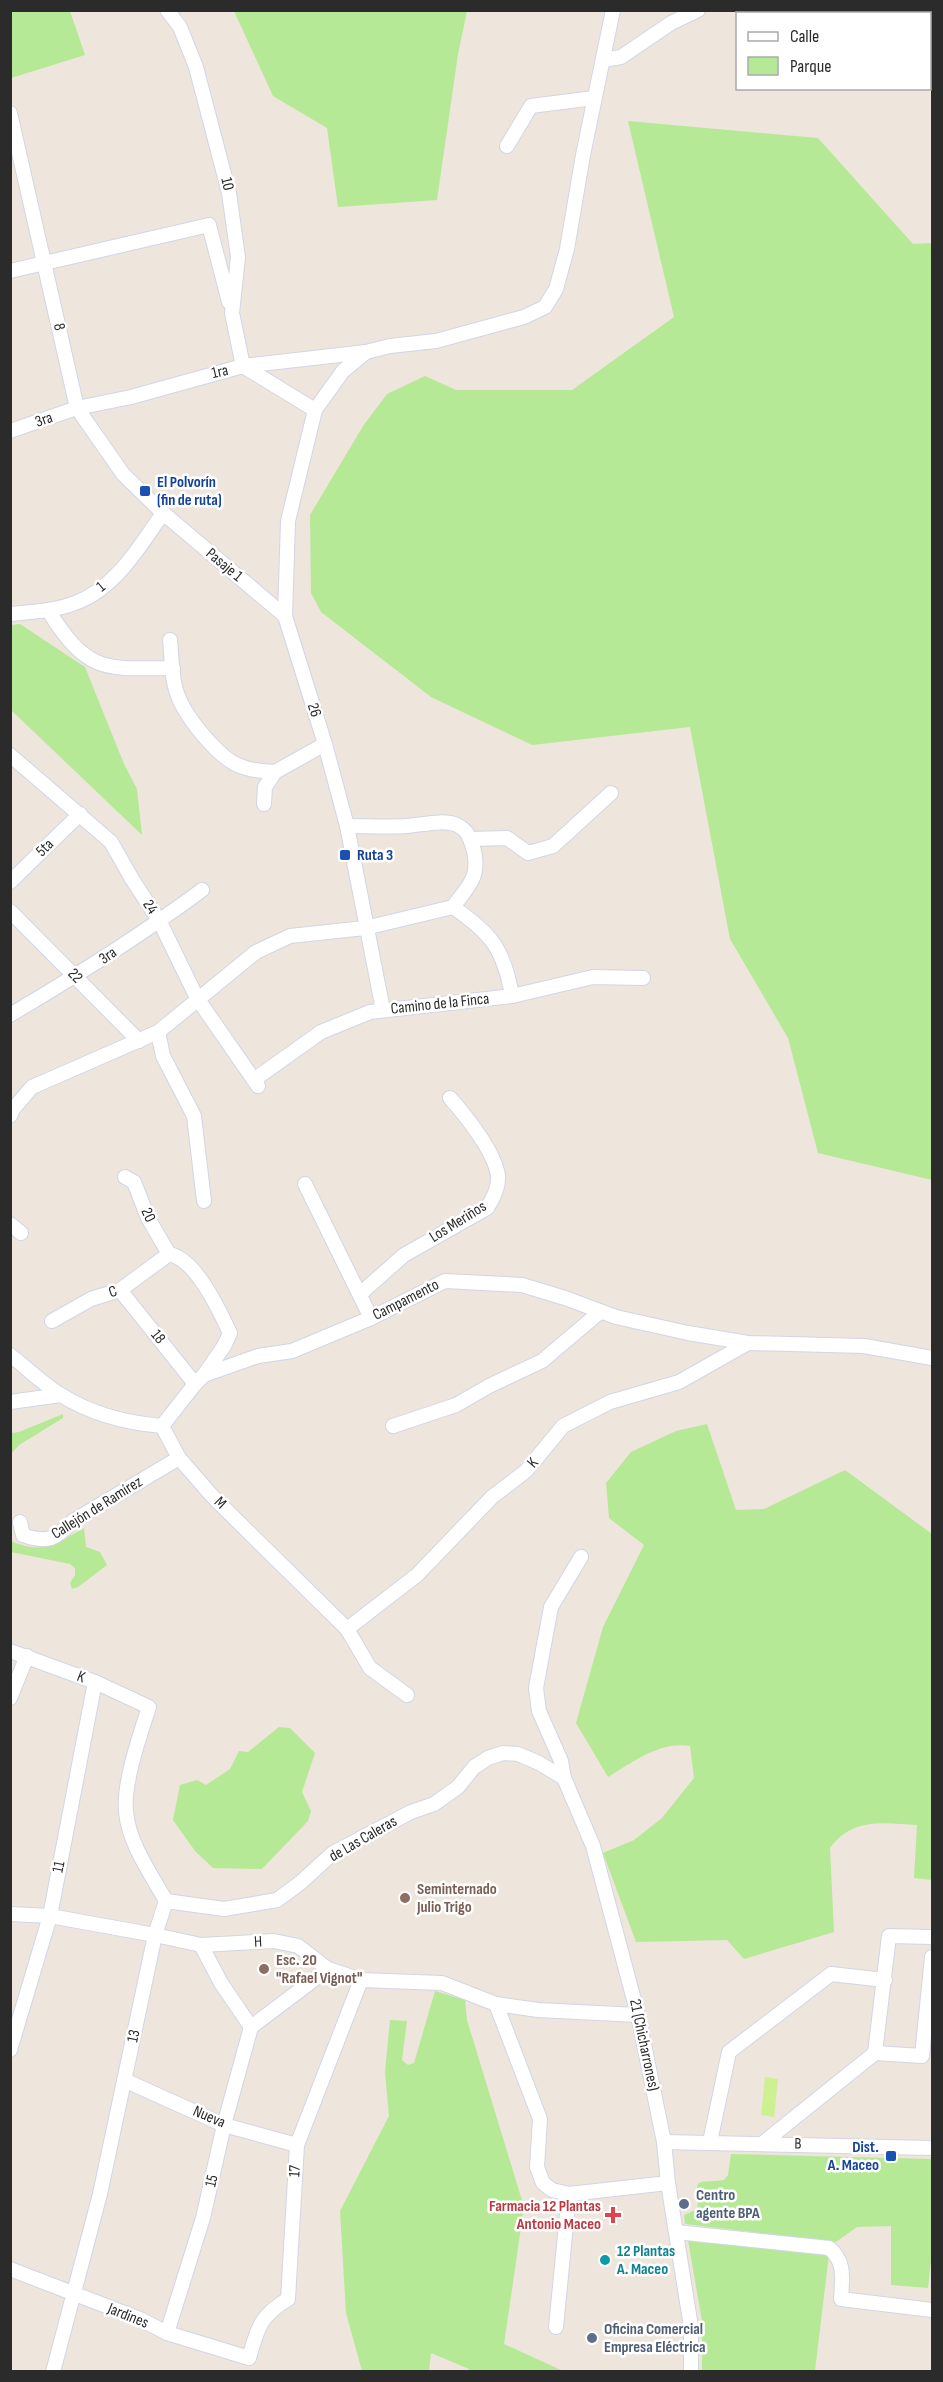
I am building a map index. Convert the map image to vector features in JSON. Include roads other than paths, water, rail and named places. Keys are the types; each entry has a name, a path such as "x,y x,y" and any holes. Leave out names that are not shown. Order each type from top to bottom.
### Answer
{"street":[{"name":"10","path":"167,10 180,27 196,67 229,193 238,257 232,313 243,366"},
{"name":"1ra","path":"77,408 131,397 243,366 366,352 390,346 436,341 504,324 545,307 556,289 562,269 613,10"},
{"path":"603,60 621,57 671,22 698,10"},
{"path":"507,146 531,106 594,98"},
{"name":"8","path":"10,113 77,408 123,474 163,513"},
{"path":"10,271 209,225 232,313"},
{"path":"243,366 315,410 343,371 366,352"},
{"name":"3ra","path":"10,431 77,408"},
{"name":"26","path":"315,410 288,521 285,616 325,744 347,826 365,928 383,1010"},
{"name":"1","path":"10,614 48,610 76,603 102,587 136,551 163,513"},
{"name":"Pasaje 1","path":"163,513 285,616"},
{"path":"48,610 70,642 93,661 108,667 173,668"},
{"path":"170,640 178,696 187,713 218,751 231,762 243,768 275,772"},
{"path":"264,804 265,787 275,772 325,744"},
{"name":"24","path":"10,755 111,842 160,922 197,998 257,1083"},
{"path":"471,839 507,838 528,853 553,846 611,793"},
{"name":"5ta","path":"10,882 80,814"},
{"path":"11,1111 32,1087 158,1032 256,952 290,936 365,928 453,907 476,876 476,862 471,839 465,830 448,823 347,826"},
{"name":"3ra","path":"10,1015 76,977 160,922 202,890"},
{"path":"453,907 477,924 495,944 508,970 512,996"},
{"name":"22","path":"10,911 139,1041"},
{"name":"Camino de la Finca","path":"257,1083 321,1032 370,1012 512,996 593,977 643,978"},
{"path":"158,1032 163,1056 194,1116 204,1201"},
{"name":"Los Meriños","path":"360,1294 404,1255 487,1208 495,1194 498,1176 494,1163 467,1118 450,1098"},
{"name":"20","path":"125,1177 134,1182 148,1218 169,1254"},
{"path":"305,1184 371,1318"},
{"path":"10,1355 61,1395 93,1412 129,1423 162,1426 200,1380 224,1346 230,1333 212,1297 183,1259 169,1254"},
{"name":"C","path":"52,1321 91,1299 120,1290 169,1254"},
{"name":"Campamento","path":"200,1380 258,1356 292,1351 371,1318 445,1281 522,1285 600,1312 688,1333 748,1343 864,1346 933,1358"},
{"name":"18","path":"120,1290 200,1380"},
{"path":"393,1426 456,1405 489,1386 542,1361 600,1312"},
{"name":"K","path":"347,1629 417,1575 492,1497 526,1471 563,1426 610,1402 679,1382 748,1343"},
{"path":"10,1402 61,1395"},
{"name":"M","path":"162,1426 180,1458 213,1497 347,1629 370,1668 407,1695"},
{"name":"Callejón de Ramírez","path":"20,1522 23,1535 38,1540 48,1539 60,1534 73,1521 180,1458"},
{"name":"21 (Chicharrones)","path":"581,1557 551,1607 536,1689 539,1711 561,1761 564,1778 593,1846 638,2015 664,2142 668,2183 692,2327 691,2372"},
{"name":"K","path":"10,1651 95,1682 149,1707 130,1768 125,1811 132,1838 166,1901"},
{"path":"10,1698 27,1656"},
{"name":"11","path":"10,2050 50,1916 95,1682"},
{"name":"de Las Caleras","path":"166,1901 224,1909 277,1900 333,1853 411,1812 434,1804 458,1787 474,1767 488,1758 503,1753 518,1754 539,1762 564,1778"},
{"name":"13","path":"53,2372 100,2194 155,1935 166,1901"},
{"name":"H","path":"10,1914 50,1916 201,1945 274,1941 298,1946 328,1969 361,1980 442,1983 496,2004 538,2010 638,2015"},
{"path":"876,2053 889,1936 933,1937"},
{"path":"201,1945 221,1983 251,2027 328,1969"},
{"path":"763,2143 876,2053 922,2056 931,2013 933,1957"},
{"path":"710,2142 729,2052 831,1974 885,1980"},
{"name":"17","path":"249,2358 258,2327 271,2310 288,2299 297,2145 361,1980"},
{"path":"496,2004 540,2119 537,2167 543,2183 552,2190 569,2194 668,2183"},
{"name":"15","path":"167,2333 203,2218 224,2124 251,2027"},
{"name":"Nueva","path":"124,2080 224,2124 297,2145"},
{"name":"B","path":"664,2142 933,2148"},
{"path":"556,2327 569,2194"},
{"path":"676,2232 829,2248 837,2255 842,2265 841,2299 933,2310"},
{"name":"Jardines","path":"10,2269 140,2319 167,2333 249,2358"}],"place":[{"name":"El Polvorín (fin de ruta)","path":"145,491"},
{"name":"Ruta 3","path":"345,855"},
{"name":"Seminternado Julio Trigo","path":"405,1898"},
{"name":"Esc. 20 \"Rafael Vignot\"","path":"264,1969"},
{"name":"Dist. A. Maceo","path":"891,2156"},
{"name":"Centro agente BPA","path":"684,2204"},
{"name":"Farmacia 12 Plantas Antonio Maceo","path":"613,2215"},
{"name":"12 Plantas A. Maceo","path":"605,2260"},
{"name":"Oficina Comercial Empresa Eléctrica","path":"592,2338"}]}
